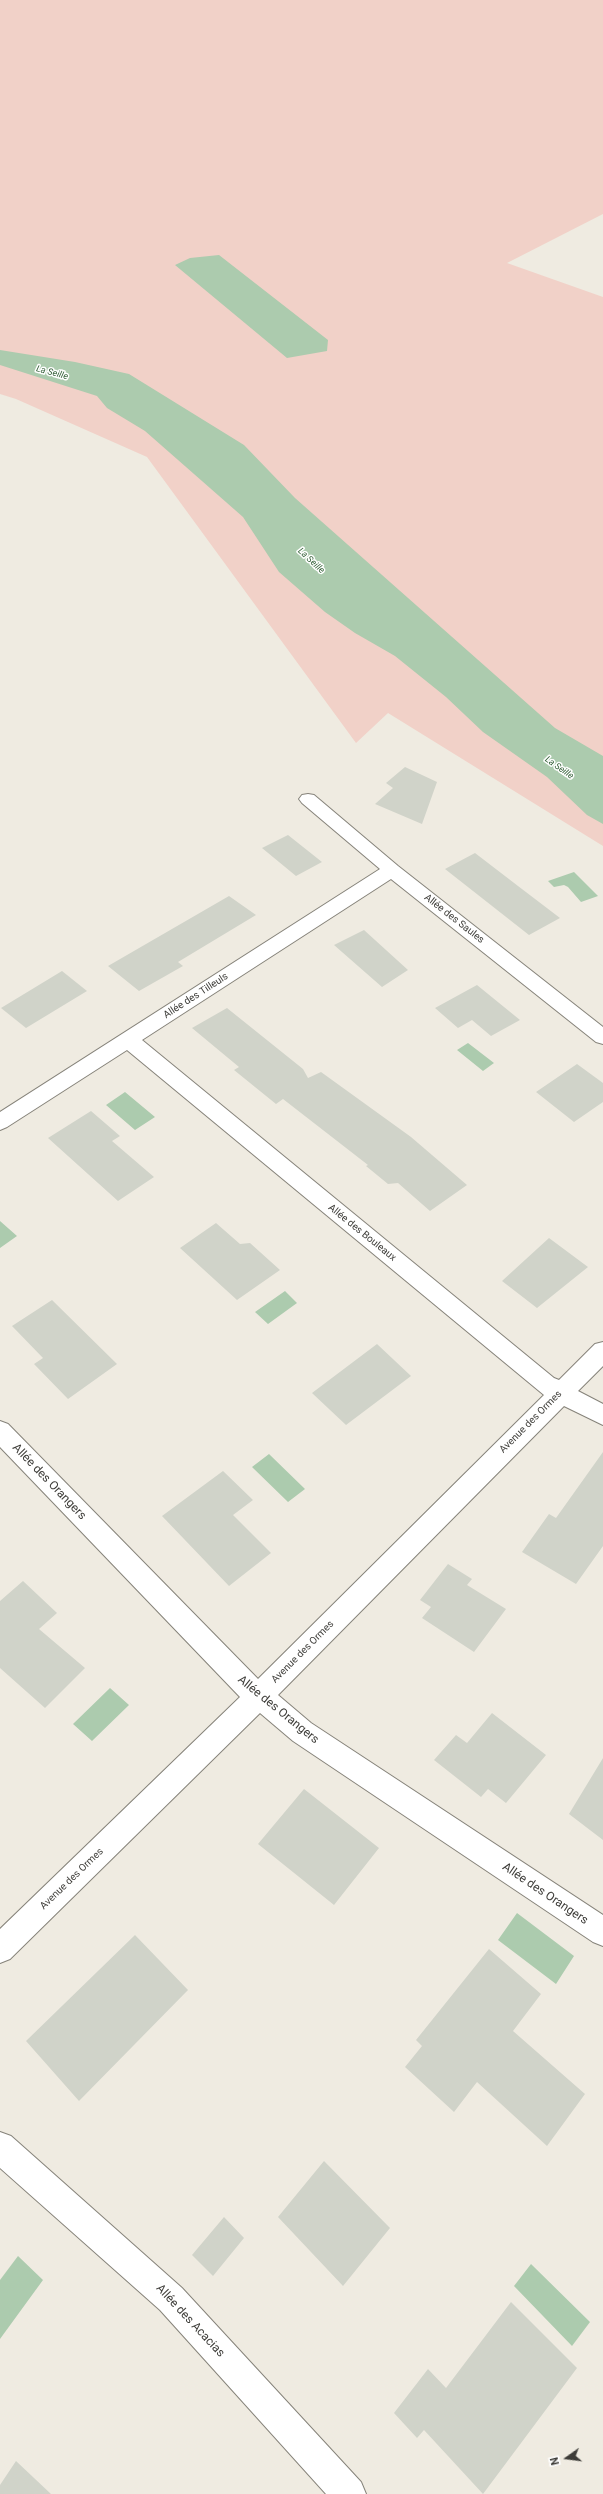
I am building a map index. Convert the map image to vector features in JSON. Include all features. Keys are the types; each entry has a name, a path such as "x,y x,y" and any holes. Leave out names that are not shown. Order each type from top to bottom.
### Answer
{"street":[{"name":"Allée des Saules","path":"308,799 392,870 603,1037"},
{"name":"Allée des Tilleuls","path":"0,1122 392,870"},
{"name":"Allée des Bouleaux","path":"128,1040 546,1385 603,1416"},
{"name":"Avenue des Ormes","path":"0,1950 259,1696 603,1351"},
{"name":"Allée des Orangers","path":"0,1432 240,1679 302,1732 603,1932"},
{"name":"Allée des Acacias","path":"0,2146 172,2299 349,2494"}],"shaded area":[{"path":"0,0 603,0 603,214 507,263 603,297 603,846 388,713 356,743 147,457 16,399 0,394"}],"water":[{"path":"219,255 328,340 327,351 287,358 175,265 190,258"},
{"name":"La Seille","path":"0,350 75,362 129,374 244,445 295,498 555,728 603,756 603,824 587,815 547,777 483,732 446,697 395,656 355,633 325,612 279,572 243,517 145,431 107,408 97,396 0,365"},
{"path":"574,872 598,896 581,902 568,887 564,885 554,887 548,881"},
{"path":"468,1043 494,1063 483,1071 457,1050"},
{"path":"125,1092 155,1117 135,1130 106,1105"},
{"path":"0,1221 17,1236 0,1248"},
{"path":"285,1291 297,1303 268,1324 255,1312"},
{"path":"269,1454 305,1489 288,1502 252,1467"},
{"path":"110,1688 129,1705 92,1741 73,1724"},
{"path":"517,1913 574,1956 556,1984 498,1940"},
{"path":"18,2256 43,2280 0,2339 0,2280"},
{"path":"531,2264 590,2322 572,2346 514,2286"}],"building":[{"path":"405,767 437,782 422,824 375,804 393,788 386,783"},
{"path":"288,835 322,862 296,876 262,848"},
{"path":"475,853 560,918 529,935 445,869"},
{"path":"229,896 256,915 178,962 183,966 139,991 108,966"},
{"path":"364,930 408,970 382,987 334,945"},
{"path":"62,971 87,991 26,1028 1,1008"},
{"path":"477,985 520,1020 491,1036 472,1020 458,1028 435,1008"},
{"path":"227,1008 303,1069 308,1078 321,1072 411,1137 467,1185 430,1211 398,1183 388,1184 366,1166 368,1165 283,1099 276,1104 234,1070 239,1067 192,1028"},
{"path":"577,1064 603,1083 603,1102 574,1122 536,1092"},
{"path":"91,1111 120,1136 112,1141 154,1177 118,1201 48,1138"},
{"path":"216,1223 240,1244 250,1243 280,1270 237,1300 180,1248"},
{"path":"549,1238 588,1267 537,1308 502,1281"},
{"path":"52,1300 117,1364 68,1399 34,1364 43,1358 12,1326"},
{"path":"377,1344 411,1376 346,1425 312,1393"},
{"path":"603,1452 603,1546 576,1584 522,1552 549,1514 556,1518"},
{"path":"223,1471 253,1500 233,1515 271,1553 229,1586 162,1516"},
{"path":"448,1564 472,1579 467,1585 506,1609 474,1652 422,1618 431,1607 420,1600"},
{"path":"23,1581 57,1613 39,1629 85,1668 45,1708 0,1668 0,1601"},
{"path":"492,1713 546,1755 506,1803 488,1789 481,1797 434,1760 456,1735 467,1743"},
{"path":"603,1758 603,1840 569,1814"},
{"path":"304,1789 379,1848 334,1905 258,1844"},
{"path":"135,1935 188,1990 79,2101 26,2041"},
{"path":"489,1949 541,1994 513,2031 585,2094 547,2146 477,2082 454,2112 405,2067 422,2046 416,2040"},
{"path":"324,2161 390,2228 343,2286 278,2217"},
{"path":"224,2217 244,2238 213,2276 192,2255"},
{"path":"511,2302 577,2368 483,2494 424,2430 417,2438 394,2413 428,2369 446,2388"},
{"path":"16,2461 51,2494 0,2494 0,2485"}]}
